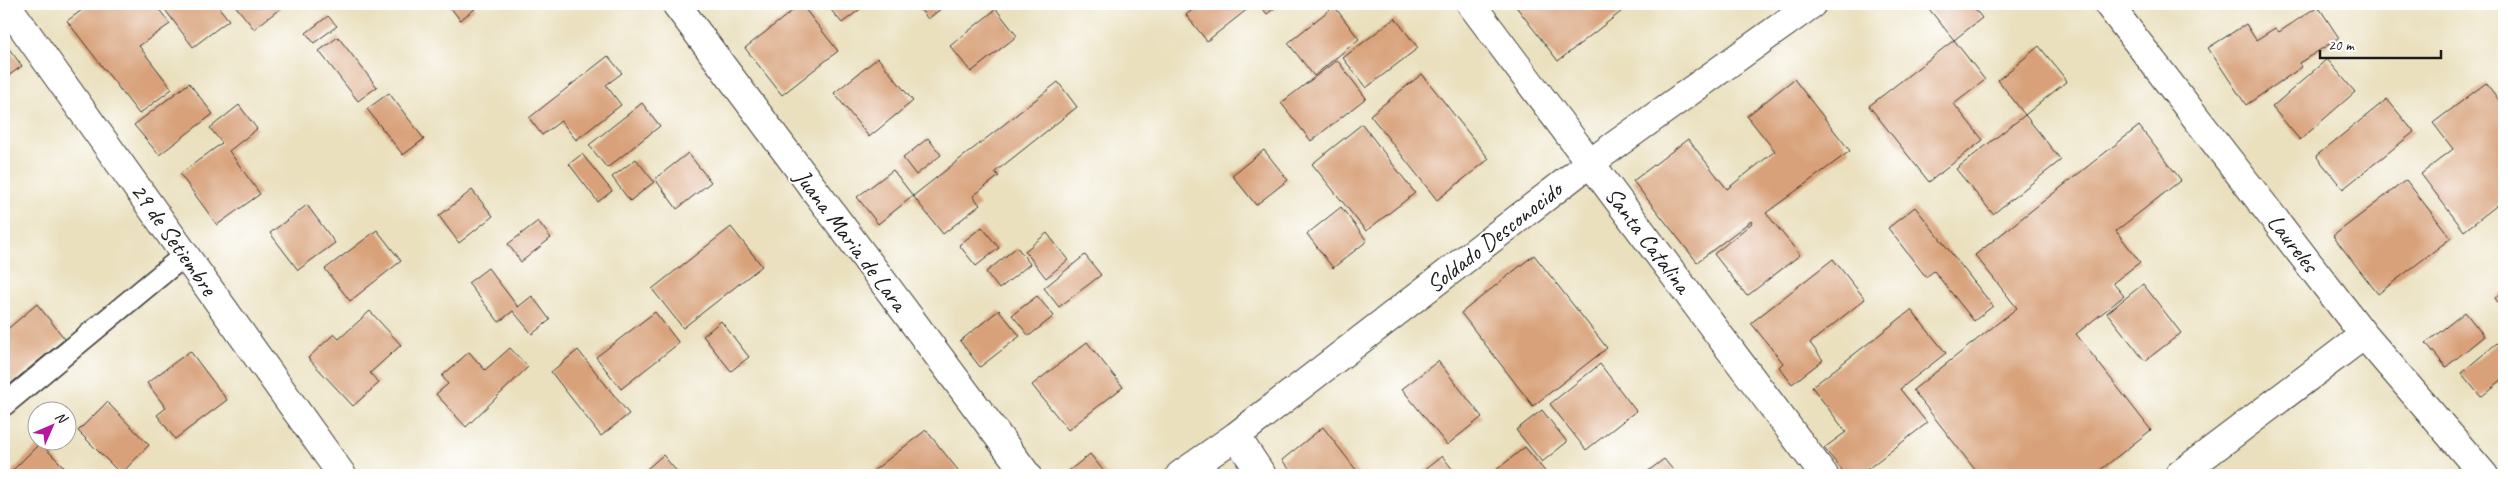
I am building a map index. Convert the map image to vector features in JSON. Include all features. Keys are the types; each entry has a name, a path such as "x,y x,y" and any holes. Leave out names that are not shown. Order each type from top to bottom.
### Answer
{"street":[{"name":"29 de Setiembre","path":"6,4 342,475"},
{"name":"Juana Maria de Lara","path":"676,4 1027,475"},
{"name":"Santa Catalina","path":"1471,4 1824,475"},
{"name":"Soldado Desconocido","path":"1180,475 1236,436 1590,162 1812,4"},
{"name":"Laureles","path":"2108,4 2364,335 2484,475"},
{"path":"2179,475 2364,335"},
{"path":"1236,436 1262,475"}],"lane":[{"path":"4,405 186,254"}],"building":[{"path":"90,4 155,4 170,24 139,46 172,89 139,114 67,21"},
{"path":"168,4 216,4 229,20 193,47 163,7"},
{"path":"234,4 286,4 254,29"},
{"path":"448,4 471,4 475,9 460,20"},
{"path":"801,4 838,51 782,95 745,48"},
{"path":"826,4 867,4 842,23"},
{"path":"916,4 947,4 928,19"},
{"path":"1200,4 1254,4 1207,41 1186,15"},
{"path":"1258,4 1280,4 1267,14"},
{"path":"1514,4 1616,4 1622,11 1558,61"},
{"path":"1925,4 1971,4 1982,18 1954,40"},
{"path":"1334,6 1359,39 1314,76 1288,43"},
{"path":"2318,6 2339,38 2299,63 2302,67 2246,105 2208,48 2246,24 2256,40 2275,28 2279,32"},
{"path":"996,9 1017,36 971,72 950,46"},
{"path":"328,16 337,26 314,43 306,33"},
{"path":"1395,18 1418,48 1366,88 1343,58"},
{"path":"338,37 377,87 358,101 319,51"},
{"path":"1954,40 1985,80 1954,104 1983,140 1929,182 1869,106"},
{"path":"4,42 22,66 4,79"},
{"path":"2039,46 2067,81 2025,115 1998,80"},
{"path":"608,56 622,73 606,85 621,105 576,140 561,121 542,135 529,118"},
{"path":"878,58 913,101 869,137 834,93"},
{"path":"2327,59 2355,92 2300,140 2272,107"},
{"path":"1337,60 1366,98 1311,141 1281,103"},
{"path":"1422,74 1489,159 1437,200 1370,115"},
{"path":"1794,79 1850,151 1766,213 1800,255 1747,296 1714,254 1752,223 1751,221 1697,262 1633,181 1688,139 1727,189 1775,151 1747,116"},
{"path":"1058,82 1077,107 995,172 999,176 973,196 980,205 943,234 913,196"},
{"path":"189,83 213,114 159,155 134,125"},
{"path":"2486,83 2504,107 2504,200 2464,231 2421,174 2453,149 2433,123"},
{"path":"389,93 424,139 403,155 367,109"},
{"path":"2387,99 2414,132 2343,189 2316,156"},
{"path":"642,103 660,126 607,168 589,145"},
{"path":"239,105 257,129 229,151 260,194 217,225 180,174 222,143 210,128"},
{"path":"2025,115 2061,160 1993,214 1956,169"},
{"path":"1362,124 1415,193 1366,231 1312,164"},
{"path":"2139,126 2181,180 2116,231 2140,262 2113,283 2124,296 2076,334 2151,430 2094,475 1979,475 1913,390 2017,308 1975,255"},
{"path":"928,138 941,155 916,175 903,158"},
{"path":"1264,150 1288,180 1256,205 1232,175"},
{"path":"688,153 711,182 677,209 655,179"},
{"path":"582,154 612,191 598,202 569,164"},
{"path":"636,159 654,182 630,201 612,177"},
{"path":"893,170 913,196 878,224 857,197"},
{"path":"2406,180 2451,238 2378,294 2333,236"},
{"path":"472,190 493,216 459,243 439,216"},
{"path":"307,205 335,243 298,270 270,233"},
{"path":"1341,207 1367,241 1333,268 1307,234"},
{"path":"1915,207 1993,306 1974,321 1934,271 1926,277 1888,228"},
{"path":"538,221 551,238 521,262 508,244"},
{"path":"731,227 762,266 683,328 652,289"},
{"path":"982,227 999,248 976,266 959,245"},
{"path":"377,230 401,261 350,301 325,269"},
{"path":"1047,233 1068,260 1046,278 1025,251"},
{"path":"1017,247 1030,264 999,289 986,272"},
{"path":"1085,255 1101,275 1059,307 1044,288"},
{"path":"1534,255 1607,348 1533,406 1461,313"},
{"path":"1833,259 1865,299 1810,343 1823,360 1792,384 1779,367 1783,363 1751,323"},
{"path":"488,268 518,307 532,296 550,320 532,334 513,311 499,322 468,283"},
{"path":"2143,284 2181,333 2145,361 2107,313"},
{"path":"2504,291 2504,312 2495,298"},
{"path":"1037,296 1054,316 1029,336 1012,315"},
{"path":"37,304 65,339 4,389 4,332"},
{"path":"999,310 1020,336 980,367 960,341"},
{"path":"1911,310 1946,353 1900,389 1927,423 1860,475 1846,475 1824,448 1846,432 1812,387"},
{"path":"370,311 401,345 370,373 379,383 353,406 308,358 334,334 339,339"},
{"path":"655,312 679,343 621,389 596,357"},
{"path":"2465,312 2484,336 2446,367 2426,343"},
{"path":"721,321 749,357 731,371 703,336"},
{"path":"2503,338 2504,378 2481,397 2461,373"},
{"path":"1087,342 1123,387 1068,430 1032,385"},
{"path":"510,348 528,367 466,427 436,394 448,384 442,376 469,352 485,370"},
{"path":"578,350 629,414 601,436 551,372"},
{"path":"190,351 227,400 175,439 157,415 166,408 147,383"},
{"path":"1438,361 1482,417 1447,445 1402,389"},
{"path":"1600,364 1636,411 1586,450 1550,404"},
{"path":"107,402 149,445 121,474 78,431"},
{"path":"1542,410 1567,442 1542,462 1516,430"},
{"path":"1323,427 1360,475 1294,475 1282,460"},
{"path":"926,430 962,475 877,475 873,471"},
{"path":"1525,447 1548,475 1490,475"},
{"path":"31,452 49,452 72,475 8,475"},
{"path":"1090,454 1107,475 1074,475 1070,470"},
{"path":"663,455 678,473 675,475 640,475"},
{"path":"1442,456 1457,475 1418,475"},
{"path":"1664,459 1677,475 1643,475"}]}
